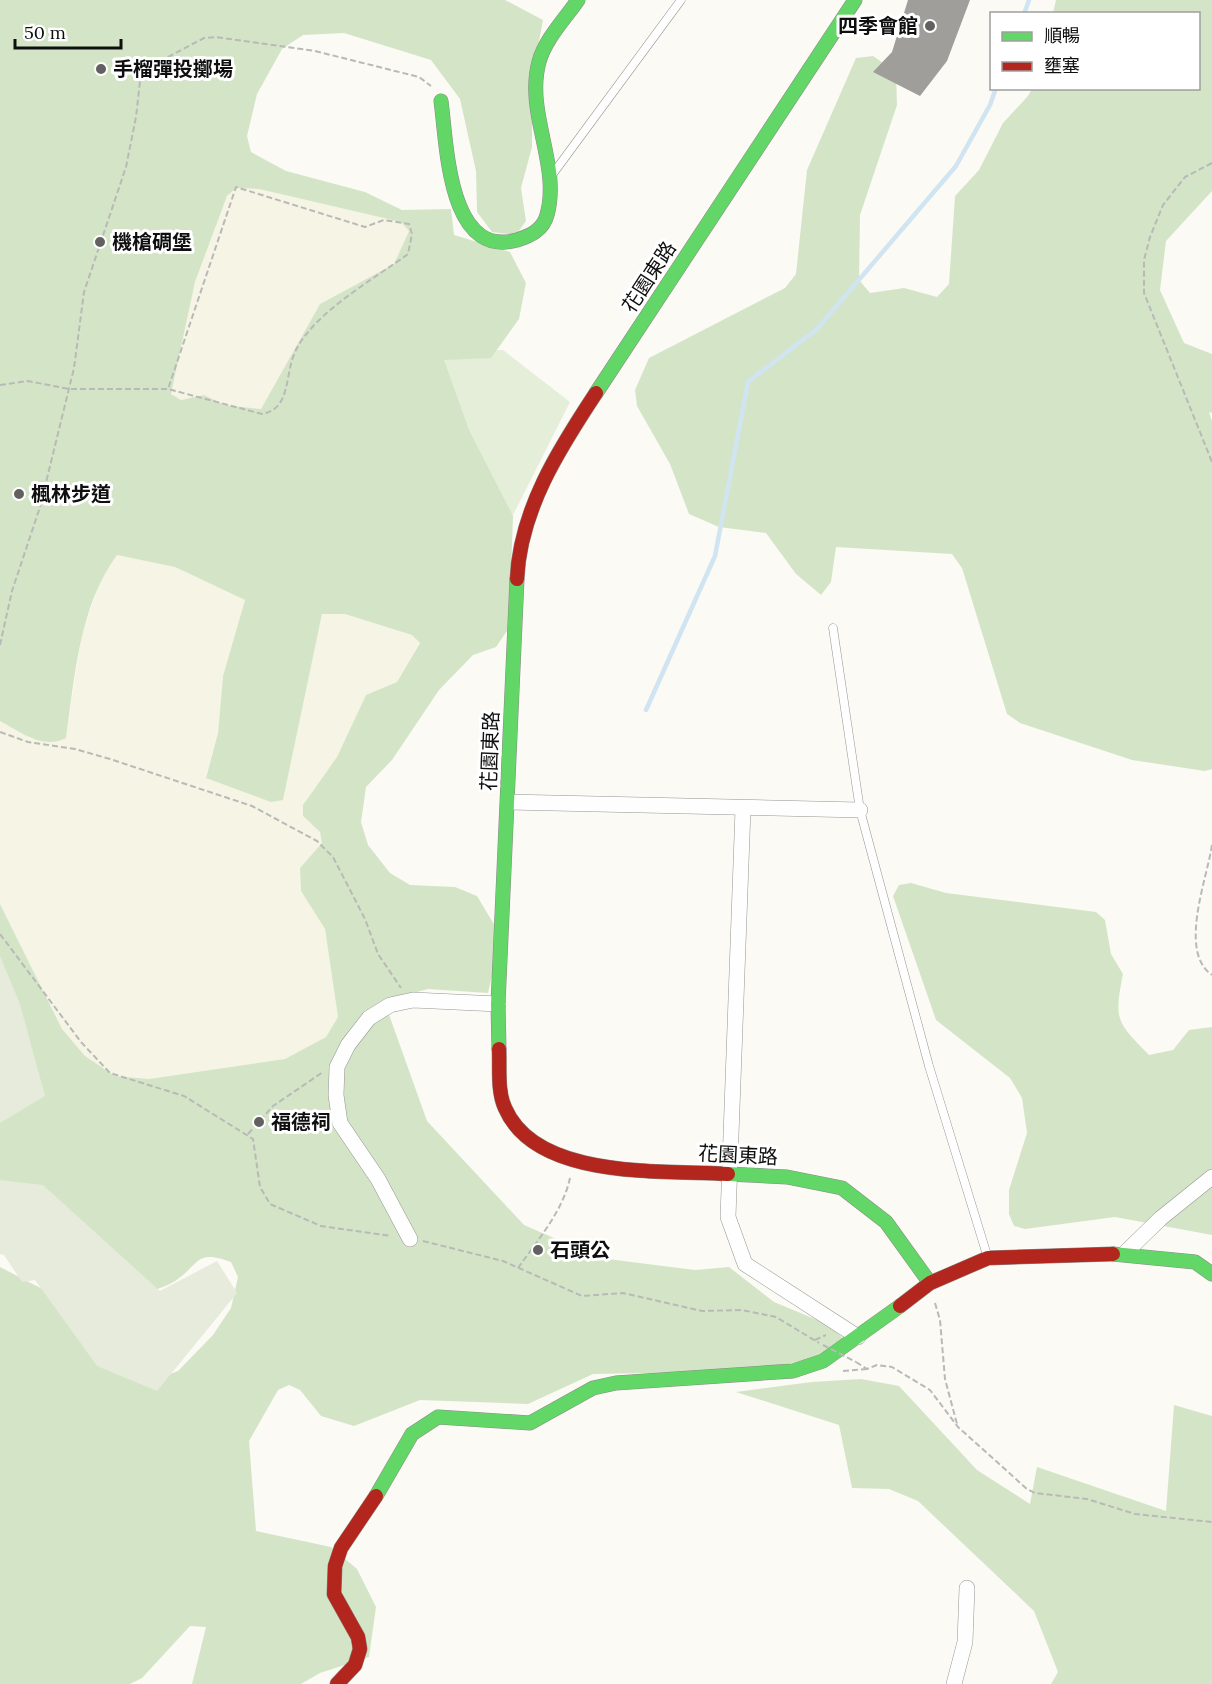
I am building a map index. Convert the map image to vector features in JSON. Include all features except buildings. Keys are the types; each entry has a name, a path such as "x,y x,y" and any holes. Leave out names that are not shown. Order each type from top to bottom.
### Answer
{"street":[{"path":"441,101 450,162 462,215 481,238 496,244 531,236 542,227 548,213 548,182 534,91 539,59 578,0"},
{"name":"花園東路","path":"855,0 545,473 529,514 518,560 498,1005 500,1079 504,1107 518,1131 543,1150 574,1161 598,1166 787,1177 842,1188 886,1222 930,1283"},
{"path":"507,802 860,810"},
{"path":"743,809 728,1217 745,1264 784,1292 858,1336"},
{"path":"410,1239 378,1179 340,1123 336,1095 337,1068 348,1045 369,1018 390,1005 413,1000 498,1005"},
{"path":"1124,1254 1161,1218 1212,1177"},
{"path":"337,1684 355,1665 360,1649 358,1637 334,1594 335,1566 341,1548 372,1503 412,1434 438,1417 530,1423 593,1388 616,1383 793,1371 823,1361 930,1283 988,1258 1124,1254 1195,1262 1212,1274"},
{"path":"954,1684 965,1642 968,1588"}],"lane":[{"path":"548,182 681,0"},
{"path":"833,628 860,810 929,1066 988,1258"}],"path":[{"path":"0,645 12,591 40,507 75,368 84,292 126,167 136,117 140,81 147,68 204,38 233,39 315,51 418,77 431,86 441,101"},
{"path":"1212,163 1185,177 1163,205 1150,237 1144,260 1144,293 1212,462"},
{"path":"0,386 28,381 69,389 168,389 261,414 272,412 281,405 295,351 305,335 338,305 408,254 412,234 409,224 384,220 365,227 236,187 168,389"},
{"path":"0,732 28,742 75,749 110,759 252,806 317,841 333,857 365,919 378,954 398,984 413,1000"},
{"path":"1212,845 1198,911 1196,949 1199,960 1212,975"},
{"path":"248,1134 273,1106 287,1095 326,1070 337,1068"},
{"path":"518,1269 547,1227 568,1190 574,1161"},
{"path":"930,1283 940,1320 945,1379 958,1427"},
{"path":"823,1345 867,1369 887,1365 917,1382 935,1395 958,1427 1019,1484 1035,1493 1087,1499 1135,1514 1212,1522"}],"shaded area":[{"path":"236,188 259,189 402,222 409,231 394,264 320,304 261,409 225,405 204,395 181,400 171,395 195,282 227,196"},
{"path":"117,555 175,567 245,600 223,676 218,733 206,777 283,800 322,614 345,614 412,635 420,642 397,682 366,695 337,757 303,805 303,816 320,832 322,843 300,868 301,891 325,929 338,1017 326,1037 285,1059 149,1079 115,1076 85,1056 62,1029 0,904 0,721 32,739 66,738 82,633 103,575"}],"green space":[{"path":"0,0 505,0 543,20 532,78 532,147 521,188 526,221 516,235 492,232 477,212 476,171 460,99 431,60 344,33 303,35 282,49 257,94 247,136 251,152 286,171 365,192 402,210 451,209 454,235 510,252 526,283 519,319 491,358 444,360 469,430 513,516 509,628 496,647 473,655 439,690 392,760 366,787 361,822 368,845 390,873 410,885 455,887 477,896 501,936 488,993 428,989 394,998 387,1009 427,1121 524,1225 600,1258 695,1270 729,1267 774,1302 827,1324 845,1340 841,1351 759,1371 593,1374 528,1404 420,1400 354,1426 321,1416 300,1390 289,1385 278,1390 249,1441 256,1531 331,1547 357,1569 376,1607 369,1657 320,1673 301,1684 192,1684 206,1627 190,1626 142,1678 130,1684 0,1684 0,1267 52,1294 149,1382 178,1371 213,1335 231,1308 238,1277 231,1262 219,1258 204,1258 175,1281 144,1294 0,1192 0,904 62,1029 85,1056 115,1076 149,1079 285,1059 326,1037 338,1017 325,929 301,891 300,868 322,843 320,832 303,816 303,805 337,757 366,695 397,682 420,643 412,635 345,614 322,614 283,800 271,802 206,778 218,733 223,676 245,600 175,567 117,555 104,575 87,619 76,667 66,738 49,742 40,741 0,721","holes":["236,188 259,189 401,222 409,231 394,264 320,304 261,409 225,405 204,395 181,400 171,394 195,282 227,196"]},
{"path":"1056,0 1212,0 1212,191 1166,241 1160,290 1184,343 1212,354 1212,413 1209,412 1212,421 1212,769 1205,771 1132,760 1020,723 1007,714 962,568 952,554 836,547 831,582 821,595 796,574 766,533 719,527 689,514 670,464 637,406 635,390 649,358 785,288 796,274 807,170 856,58 873,56 896,72 897,105 860,215 859,280 870,293 904,288 937,297 949,284 955,196 979,170 1003,123 1031,90 1200,90 1200,12 1053,12"},
{"path":"503,350 570,402 513,515 502,581 422,363 461,351"},
{"path":"911,883 946,893 1096,912 1105,920 1111,954 1123,974 1119,1001 1120,1019 1124,1027 1149,1055 1173,1050 1189,1030 1212,1027 1212,1235 1115,1217 1025,1229 1014,1226 1009,1214 1009,1190 1027,1133 1022,1098 1010,1078 936,1020 893,896 899,885"},
{"path":"0,956 20,1004 45,1096 0,1123"},
{"path":"0,1180 43,1185 160,1291 217,1261 237,1293 157,1391 97,1366 35,1280 22,1282 4,1255 0,1254"},
{"path":"861,1379 899,1386 977,1470 1030,1504 1037,1467 1166,1511 1174,1405 1212,1416 1212,1684 1051,1684 1058,1672 1034,1611 918,1501 889,1489 852,1488 839,1425 736,1392 812,1382"}],"waterway":[{"path":"1025,12 1029,0"},
{"path":"646,710 715,556 748,382 817,329 956,166 990,105 995,90"}],"traffic: fast":[{"path":"441,101 449,169 455,194 464,216 477,232 494,241 517,240 535,232 545,220 550,196 550,177 536,100 539,62 551,37 578,0"},
{"path":"596,393 855,0"},
{"path":"499,1049 498,1004 517,579"},
{"path":"728,1174 787,1177 842,1188 886,1222 930,1283"},
{"path":"1113,1254 1195,1262 1212,1274"},
{"path":"376,1496 412,1434 438,1417 530,1423 593,1388 616,1383 793,1371 823,1361 900,1306"}],"traffic: jam":[{"path":"517,579 525,529 544,481 568,436 596,393"},
{"path":"499,1049 500,1087 505,1108 521,1131 544,1148 572,1159 603,1166 637,1170 728,1174"},
{"path":"900,1306 930,1283 988,1258 1113,1254"},
{"path":"337,1684 355,1665 360,1649 358,1637 334,1594 335,1566 341,1548 376,1496"}],"place":[{"name":"四季會館","path":"930,26"},
{"name":"手榴彈投擲場","path":"101,69"},
{"name":"機槍碉堡","path":"100,242"},
{"name":"楓林步道","path":"19,494"},
{"name":"福德祠","path":"259,1122"},
{"name":"石頭公","path":"538,1250"}]}
